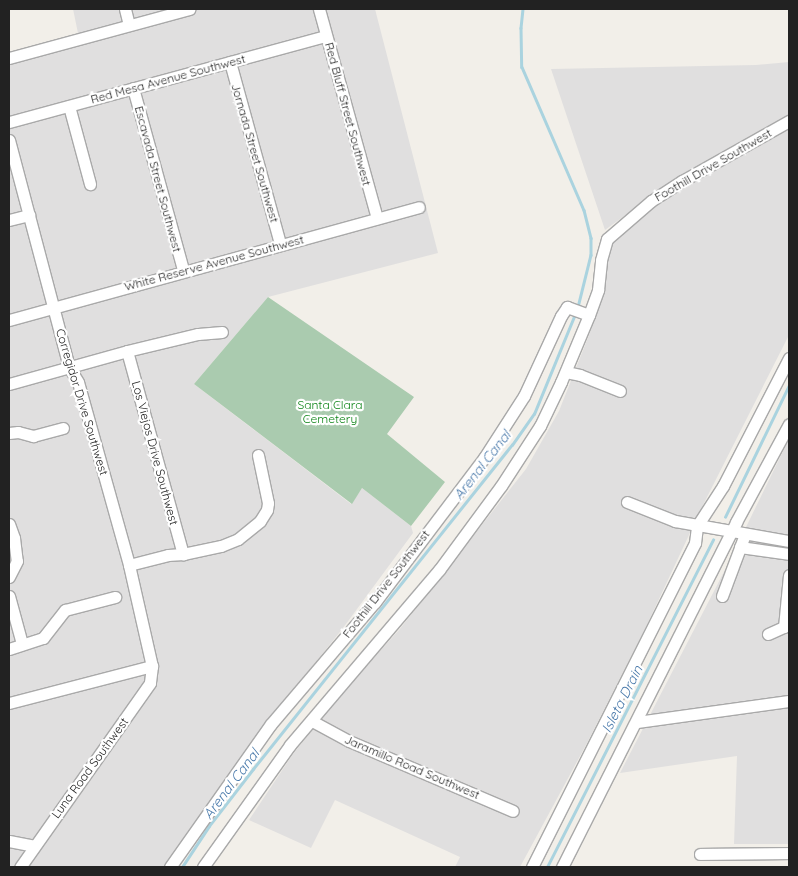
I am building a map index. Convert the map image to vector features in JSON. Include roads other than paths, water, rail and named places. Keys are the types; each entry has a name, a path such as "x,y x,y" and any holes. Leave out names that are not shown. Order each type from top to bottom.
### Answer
{"street":[{"path":"125,9 129,25"},
{"path":"9,58 188,9"},
{"name":"Red Bluff Street Southwest","path":"319,9 377,218"},
{"name":"Red Mesa Avenue Southwest","path":"9,122 326,36"},
{"name":"Jornada Street Southwest","path":"230,62 280,244"},
{"name":"Escavada Street Southwest","path":"133,88 183,270"},
{"path":"69,106 90,184"},
{"name":"Foothill Drive Southwest","path":"203,867 290,745 438,570 501,486 540,426 566,372 587,314 598,290 601,260 607,239 651,201 682,181 789,122"},
{"name":"Corregidor Drive Southwest","path":"9,140 69,367 78,382 129,565 152,666"},
{"name":"White Reserve Avenue Southwest","path":"9,320 183,270 419,207"},
{"path":"9,220 29,215"},
{"name":"Foothill Drive Southwest","path":"170,867 271,724 375,602 484,458 524,396 567,307 587,314"},
{"path":"9,384 127,351 198,334 222,332"},
{"name":"Los Viejos Drive Southwest","path":"127,351 183,554"},
{"path":"532,867 695,543 697,526 724,486 789,358"},
{"path":"566,372 580,375 620,391"},
{"path":"562,867 789,424"},
{"path":"9,433 18,432 33,436 63,428"},
{"path":"129,565 168,554 183,554 221,546 238,539 260,521 267,510 268,503 258,455"},
{"path":"627,502 675,521 789,541"},
{"path":"9,524 14,538 17,561 9,577"},
{"path":"722,596 745,534"},
{"path":"740,547 789,554"},
{"path":"768,634 784,627 789,575"},
{"path":"9,596 22,644"},
{"path":"9,648 43,638 65,610 115,596"},
{"path":"9,703 152,666"},
{"name":"Luna Road Southwest","path":"20,867 150,684 152,666"},
{"path":"637,722 789,701"},
{"name":"Jaramillo Road Southwest","path":"312,721 349,741 514,810"},
{"path":"9,841 34,846"},
{"path":"700,854 789,853"}],"waterway":[{"name":"Arenal Canal","path":"523,9 521,28 522,67 584,210 591,238 591,255 578,307"},
{"name":"Arenal Canal","path":"182,867 209,826 253,769 512,445 534,414 575,314"},
{"name":"Isleta Drain","path":"725,517 789,385"},
{"name":"Isleta Drain","path":"547,867 713,540"}],"park label":[{"name":"Santa Clara Cemetery","path":"330,412"}]}
